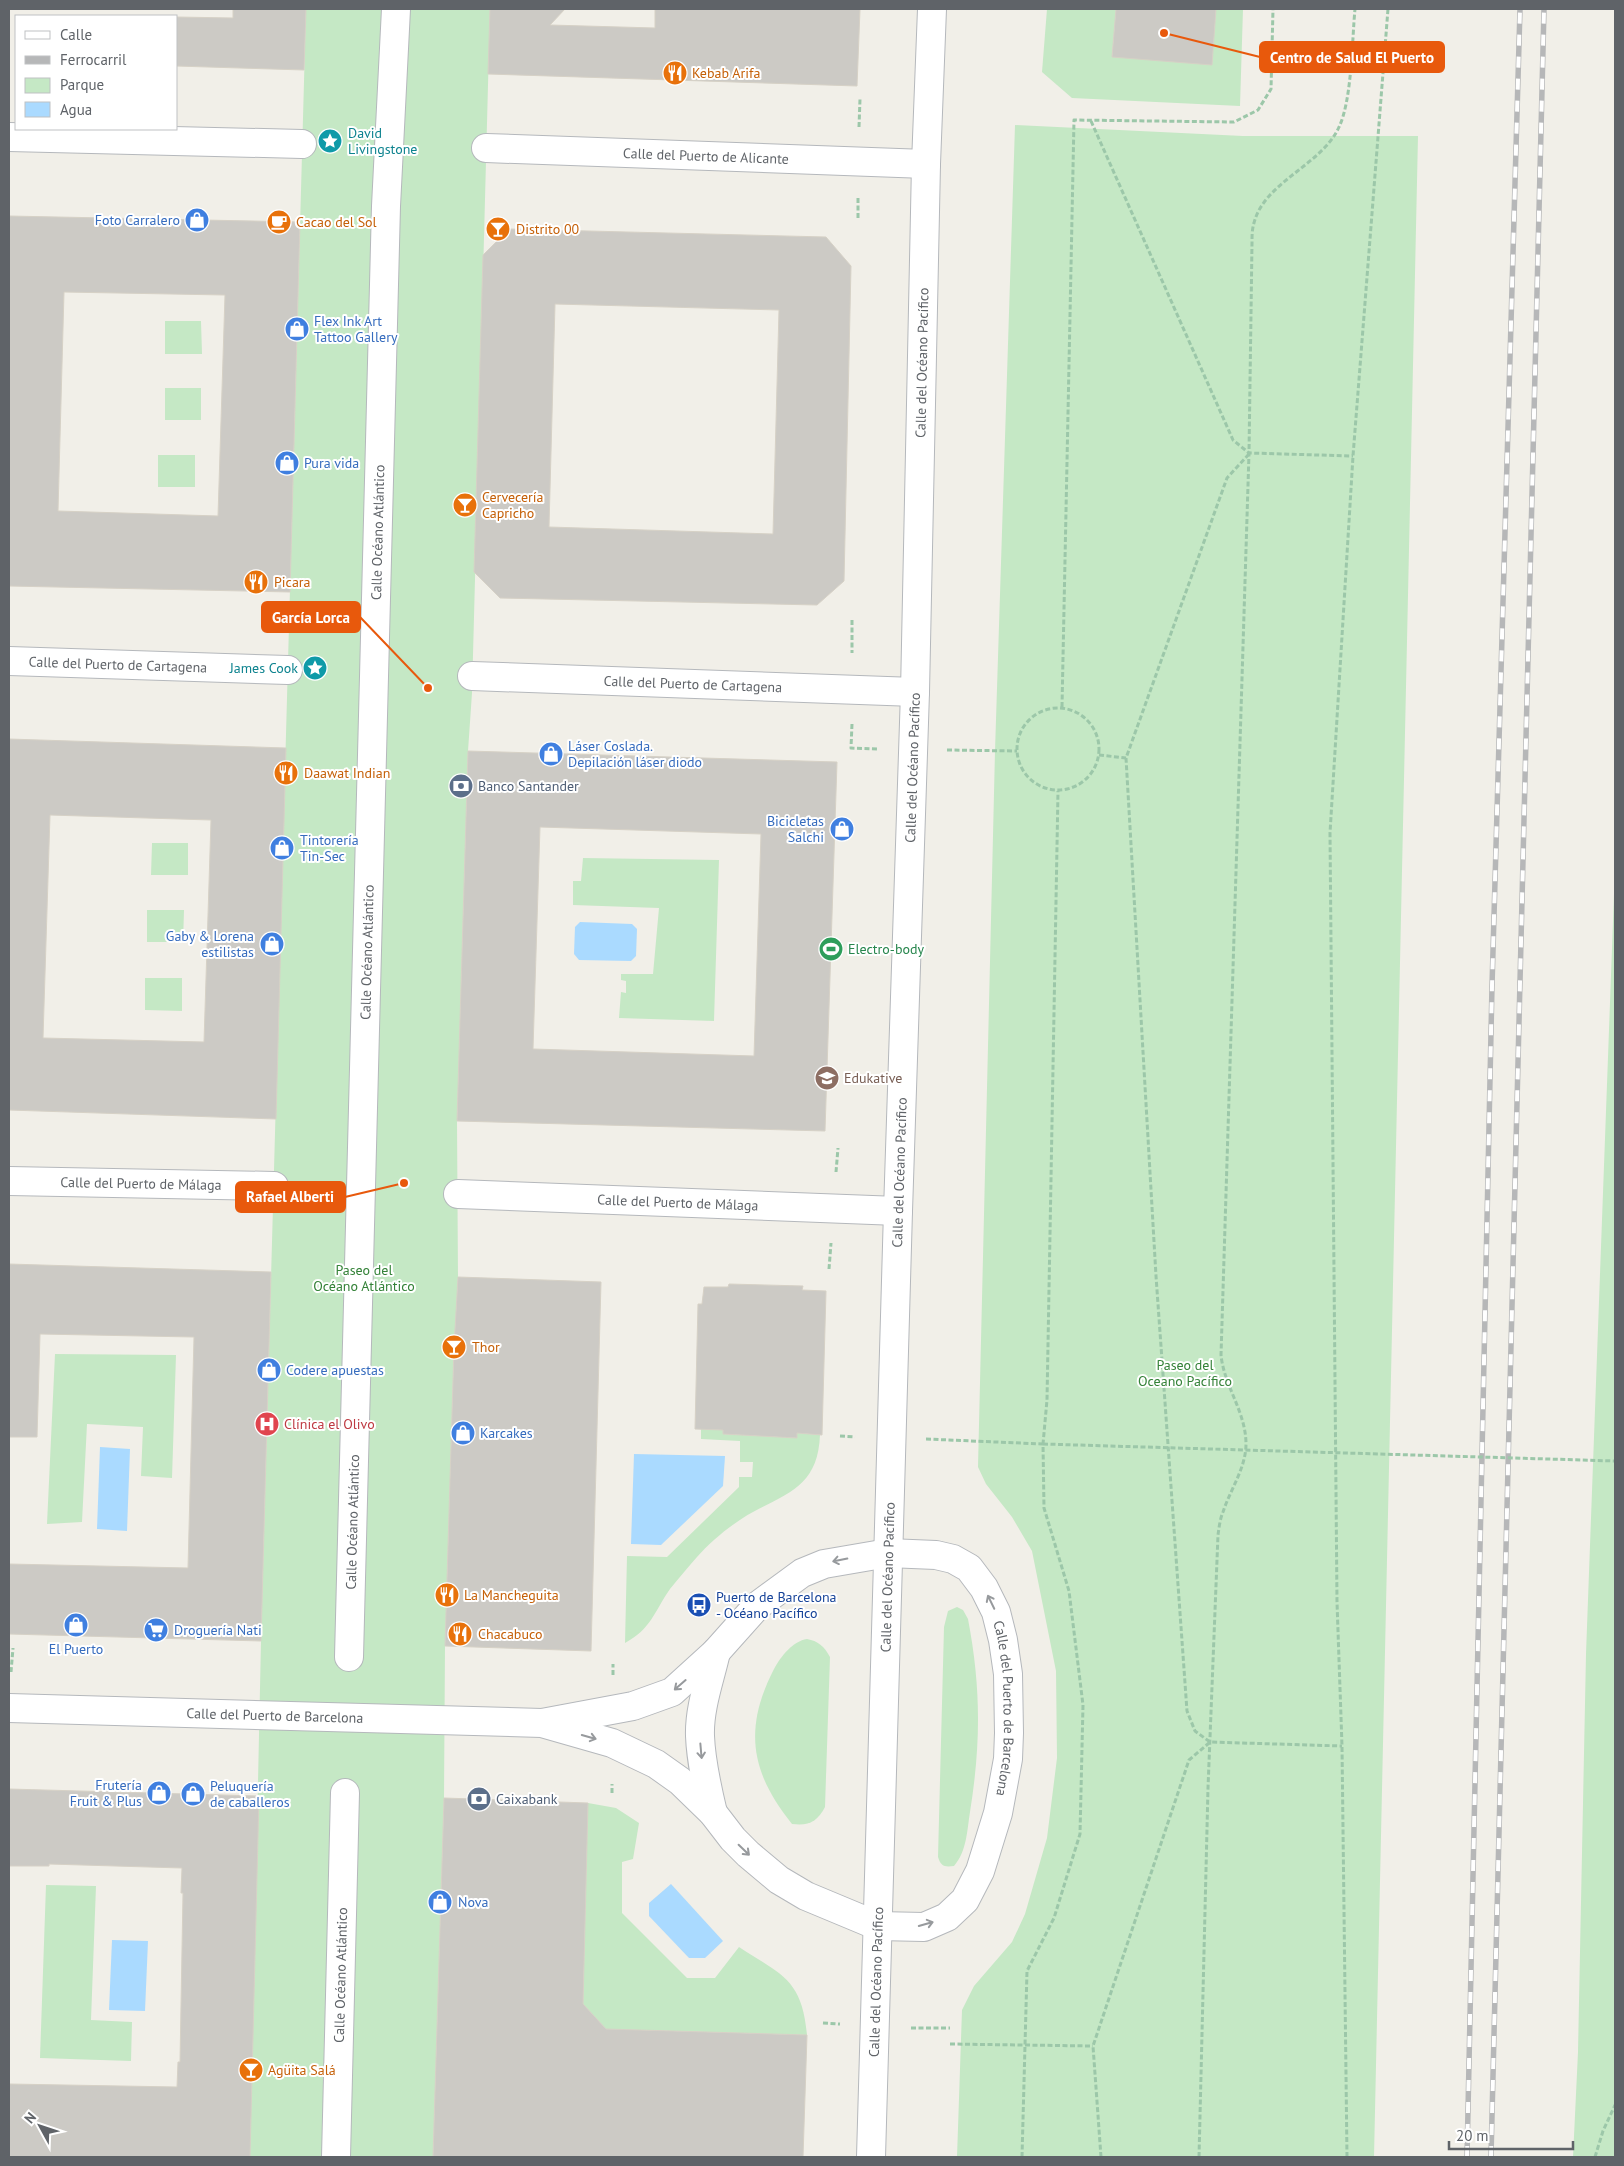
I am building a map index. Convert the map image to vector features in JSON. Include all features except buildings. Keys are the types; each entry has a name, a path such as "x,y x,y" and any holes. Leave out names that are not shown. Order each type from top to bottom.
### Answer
{"street":[{"name":"Calle Océano Atlántico","path":"349,1657 386,206 396,9"},
{"name":"Calle del Océano Pacífico","path":"871,2157 915,692 926,164 932,9"},
{"path":"9,137 302,144"},
{"name":"Calle del Puerto de Alicante","path":"486,148 926,164"},
{"name":"Calle del Puerto de Cartagena","path":"9,661 288,670"},
{"name":"Calle del Puerto de Cartagena","path":"472,676 915,692"},
{"name":"Calle del Puerto de Málaga","path":"9,1181 274,1186"},
{"name":"Calle del Puerto de Málaga","path":"458,1194 898,1211"},
{"name":"Calle del Puerto de Barcelona","path":"9,1708 542,1723 633,1706 658,1699 672,1692 716,1652 757,1606 802,1573 824,1564 888,1553 936,1555 953,1560 969,1568 984,1588 996,1612 1003,1640 1008,1674 1008,1759 998,1813 980,1871 965,1900 947,1917 924,1927 878,1926 806,1896 779,1880 748,1854 733,1839 713,1813 680,1781 656,1764 612,1743 542,1723"},
{"name":"Calle del Puerto de Barcelona","path":"713,1813 704,1778 700,1734 716,1652"},
{"name":"Calle Océano Atlántico","path":"336,2157 345,1793"}],"path":[{"path":"1062,707 1074,120 1234,122 1246,117 1258,110 1271,89 1273,9"},
{"path":"1199,2157 1210,1742 1218,1535 1222,1514 1242,1468 1246,1442 1237,1403 1223,1371 1221,1355 1249,453 1252,243 1254,223 1267,200 1282,184 1322,150 1339,128 1344,115 1354,9"},
{"path":"1347,2157 1342,1746 1337,1602 1330,833 1354,456 1388,9"},
{"path":"1091,120 1233,440 1249,453 1354,456"},
{"path":"1249,453 1227,478 1126,758 1156,1276 1187,1711 1195,1730 1210,1742 1342,1746"},
{"path":"1062,707 1076,711 1086,718 1095,729 1100,742 1099,755 1096,767 1085,780 1069,789 1058,791 1034,783 1025,774 1019,764 1017,752 1018,737 1025,725 1035,714 1048,709 1062,707"},
{"path":"1099,755 1126,758"},
{"path":"1022,2157 1027,1971 1054,1918 1080,1834 1083,1705 1069,1590 1044,1508 1043,1444 1047,1400 1058,791"},
{"path":"840,1436 1615,1461"},
{"path":"1101,2157 1093,2046 1190,1760 1210,1742"},
{"path":"950,2044 1093,2046"},
{"path":"1594,2157 1615,2105"}],"green space":[{"name":"Paseo del Océano Atlántico","path":"306,9 490,9 472,693 468,751 457,1121 458,1277 454,1347 445,1646 444,1798 433,2157 250,2157 261,1641"},
{"path":"1047,9 1116,9 1112,56 1212,64 1216,9 1243,9 1240,106 1072,98 1042,72"},
{"name":"Paseo del Oceano Pacífico","path":"1015,125 1243,136 1418,136 1374,2157 957,2157 962,2010 974,1986 1012,1942 1025,1914 1047,1838 1057,1758 1056,1671 1032,1551 1012,1517 986,1484 978,1467 995,751"},
{"path":"165,321 201,321 202,354 165,354"},
{"path":"165,388 201,388 201,420 165,420"},
{"path":"158,455 195,455 195,487 158,487"},
{"path":"152,843 188,843 188,875 151,875"},
{"path":"583,858 719,860 714,1021 619,1018 621,992 626,993 626,981 621,980 621,974 653,974 659,908 573,905 573,881 581,881"},
{"path":"1615,867 1615,2157 1573,2157 1578,2052 1586,1654"},
{"path":"147,910 184,910 183,942 147,942"},
{"path":"145,978 182,978 182,1011 145,1010"},
{"path":"55,1354 176,1355 172,1478 141,1476 143,1427 87,1424 82,1522 47,1524"},
{"path":"701,1429 723,1430 723,1434 797,1438 797,1433 820,1435 818,1452 808,1476 800,1484 790,1492 738,1521 703,1551 670,1589 641,1632 625,1643 627,1556 667,1557 739,1487 739,1477 752,1477 753,1462 740,1462 740,1441 701,1439"},
{"path":"957,1607 963,1610 968,1619 972,1644 977,1692 978,1739 974,1787 966,1840 962,1854 954,1866 944,1866 938,1857 944,1627 948,1611"},
{"path":"807,1639 820,1645 830,1657 825,1807 812,1822 792,1824 778,1805 760,1768 756,1750 755,1731 764,1691 774,1669 788,1650 802,1640"},
{"path":"588,1803 616,1808 639,1823 633,1859 622,1862 622,1913 687,1978 715,1978 739,1947 778,1972 795,1990 804,2016 807,2035 606,2029 583,2004"},
{"path":"46,1885 96,1886 91,2020 132,2022 131,2061 40,2058"}],"water":[{"path":"580,922 632,924 637,929 636,956 631,961 579,960 574,954 575,927"},
{"path":"100,1447 130,1449 127,1531 97,1529"},
{"path":"634,1454 725,1456 723,1486 661,1545 631,1544"},
{"path":"671,1884 723,1941 705,1958 689,1958 649,1916 649,1903"},
{"path":"112,1940 148,1941 145,2011 109,2010"}],"railway":[{"path":"1467,2157 1492,986 1520,9"},
{"path":"1491,2157 1544,9"}],"place":[{"name":"Centro de Salud El Puerto","path":"1164,33"},
{"name":"Kebab Arifa","path":"675,73"},
{"name":"David Livingstone","path":"330,141"},
{"name":"Foto Carralero","path":"197,220"},
{"name":"Cacao del Sol","path":"279,222"},
{"name":"Distrito 00","path":"498,229"},
{"name":"Flex Ink Art Tattoo Gallery","path":"297,329"},
{"name":"Pura vida","path":"287,463"},
{"name":"Cervecería Capricho","path":"465,505"},
{"name":"Picara","path":"256,582"},
{"name":"James Cook","path":"315,668"},
{"name":"García Lorca","path":"428,688"},
{"name":"Láser Coslada. Depilación láser diodo","path":"551,754"},
{"name":"Daawat Indian","path":"286,773"},
{"name":"Banco Santander","path":"461,786"},
{"name":"Bicicletas Salchi","path":"842,829"},
{"name":"Tintorería Tin-Sec","path":"282,848"},
{"name":"Gaby & Lorena estilistas","path":"272,944"},
{"name":"Electro-body","path":"831,949"},
{"name":"Edukative","path":"827,1078"},
{"name":"Rafael Alberti","path":"404,1183"},
{"name":"Thor","path":"454,1347"},
{"name":"Codere apuestas","path":"269,1370"},
{"name":"Clínica el Olivo","path":"267,1424"},
{"name":"Karcakes","path":"463,1433"},
{"name":"La Mancheguita","path":"447,1595"},
{"name":"Puerto de Barcelona - Océano Pacífico","path":"699,1605"},
{"name":"El Puerto","path":"76,1625"},
{"name":"Droguería Nati","path":"156,1630"},
{"name":"Chacabuco","path":"460,1634"},
{"name":"Frutería Fruit & Plus","path":"159,1793"},
{"name":"Peluquería de caballeros","path":"193,1794"},
{"name":"Caixabank","path":"479,1799"},
{"name":"Nova","path":"440,1902"},
{"name":"Agüita Salá","path":"251,2070"}]}
